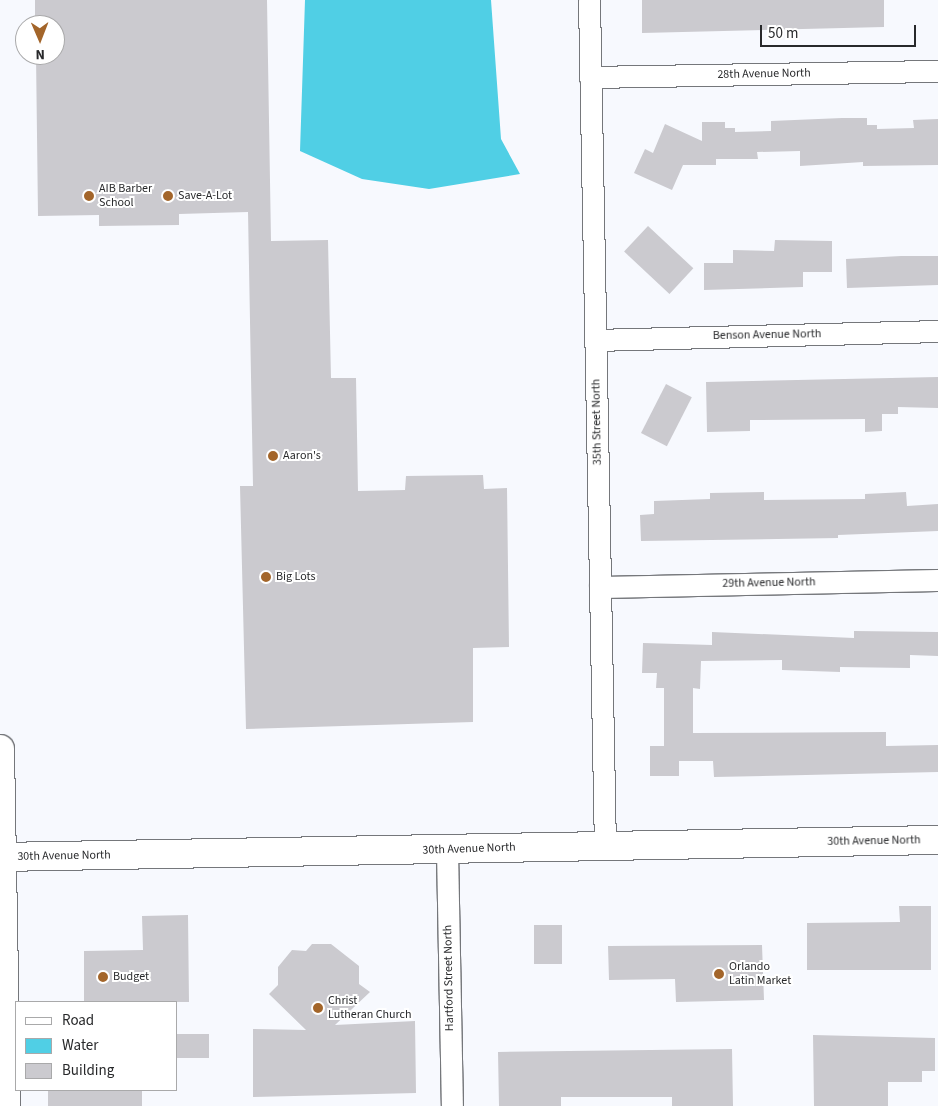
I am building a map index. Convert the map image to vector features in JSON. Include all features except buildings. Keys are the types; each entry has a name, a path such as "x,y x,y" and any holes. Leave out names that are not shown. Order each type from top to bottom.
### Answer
{"main road":[{"path":"0,749 6,1106"},
{"name":"30th Avenue North","path":"1,858 447,850 605,844 938,840"}],"street":[{"name":"35th Street North","path":"589,0 605,844"},
{"name":"28th Avenue North","path":"590,77 938,71"},
{"name":"Benson Avenue North","path":"595,340 938,331"},
{"name":"29th Avenue North","path":"600,587 938,580"},
{"name":"Hartford Street North","path":"447,850 452,1106"}],"water":[{"path":"305,0 491,0 501,139 520,174 429,189 362,179 300,151"}],"place":[{"name":"AIB Barber School","path":"89,196"},
{"name":"Save-A-Lot","path":"168,196"},
{"name":"Aaron's","path":"273,456"},
{"name":"Big Lots","path":"266,577"},
{"name":"Orlando Latin Market","path":"719,974"},
{"name":"Budget","path":"103,977"},
{"name":"Christ Lutheran Church","path":"318,1008"}]}
